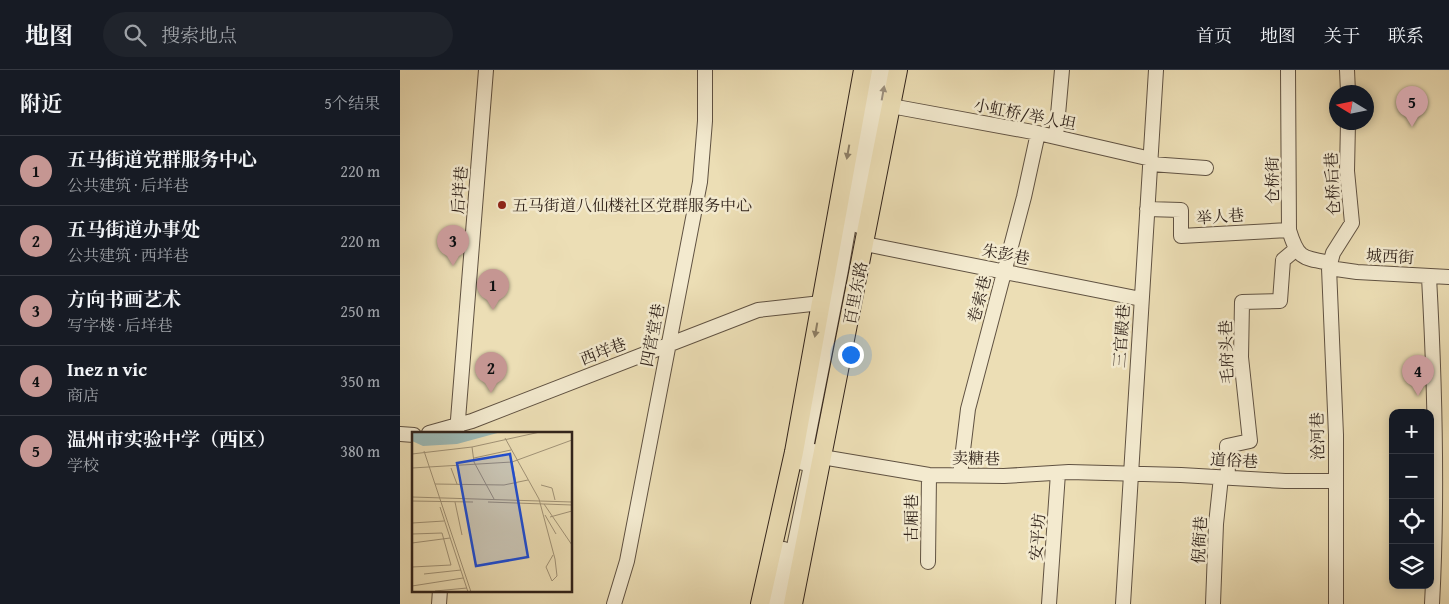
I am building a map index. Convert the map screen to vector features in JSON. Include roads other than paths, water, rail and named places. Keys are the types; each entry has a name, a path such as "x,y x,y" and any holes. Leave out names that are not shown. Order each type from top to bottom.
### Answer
{"main road":[{"name":"百里东路","path":"760,604 794,452 863,70"},
{"name":"百里东路","path":"792,604 865,244 898,70"}],"street":[{"name":"后垟巷","path":"457,429 486,70"},
{"name":"四营堂巷","path":"614,604 627,561 700,182 705,121 705,70"},
{"path":"772,604 830,328 876,70"},
{"path":"782,604 850,272 887,70"},
{"path":"1056,138 1062,70"},
{"name":"三官殿巷","path":"1123,604 1156,70"},
{"name":"仓桥街","path":"1288,70 1289,230 1295,250"},
{"path":"1347,70 1348,85"},
{"name":"小虹桥/举人坦","path":"891,106 1038,133 1151,162 1206,168"},
{"name":"仓桥后巷","path":"1330,265 1333,253 1352,223 1347,171 1348,130"},
{"name":"卷索巷","path":"960,476 968,408 1038,133"},
{"name":"举人巷","path":"1147,209 1180,210 1181,236 1289,230"},
{"name":"朱彭巷","path":"865,244 1141,299"},
{"path":"1295,250 1304,258 1330,265"},
{"name":"毛府头巷","path":"1224,477 1227,446 1250,441 1241,357 1242,302 1280,301 1283,260 1295,250"},
{"name":"城西街","path":"1330,265 1357,272 1449,277"},
{"name":"沧河巷","path":"1330,265 1336,604"},
{"path":"1429,276 1435,381 1435,527 1432,604"},
{"name":"西垟巷","path":"436,432 457,429 758,310 821,303"},
{"name":"卖糖巷","path":"822,457 929,475 1130,474"},
{"name":"安平坊","path":"1050,604 1058,473"},
{"name":"道俗巷","path":"1130,474 1285,481 1335,481"},
{"name":"古厢巷","path":"928,562 929,475"},
{"name":"倪衙巷","path":"1213,604 1216,524 1224,477"}],"place":[{"name":"温州市实验中学（西区）","path":"1412,127"},
{"name":"五马街道八仙楼社区党群服务中心","path":"502,205"},
{"name":"方向书画艺术","path":"453,266"},
{"name":"五马街道党群服务中心","path":"493,310"},
{"name":"五马街道办事处","path":"491,393"},
{"name":"Inez n vic","path":"1418,396"}]}
